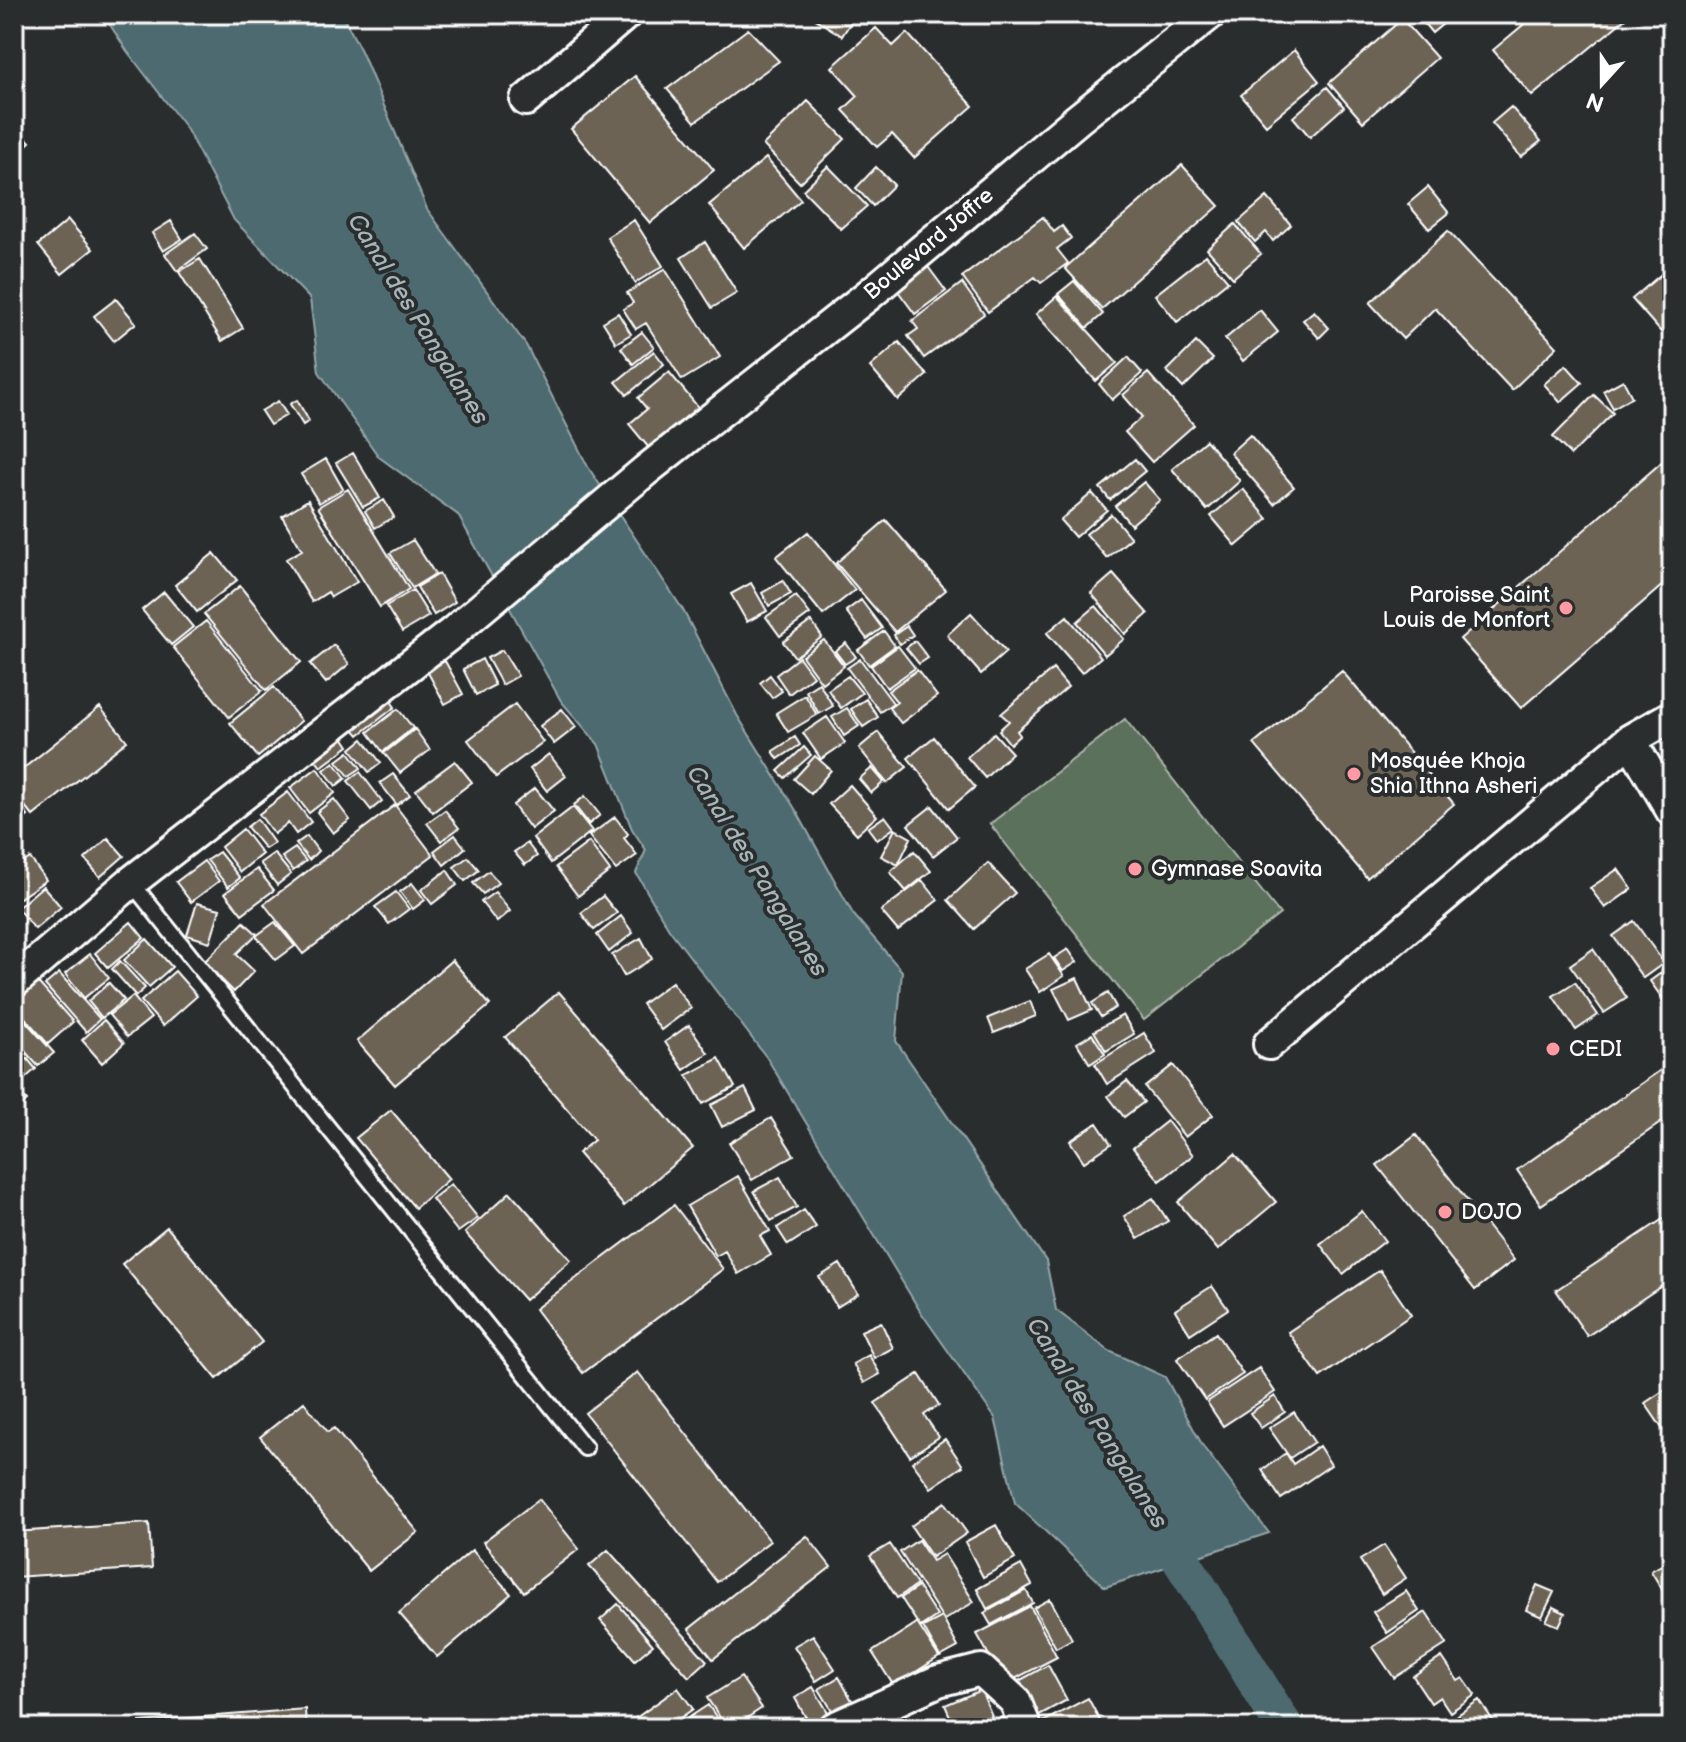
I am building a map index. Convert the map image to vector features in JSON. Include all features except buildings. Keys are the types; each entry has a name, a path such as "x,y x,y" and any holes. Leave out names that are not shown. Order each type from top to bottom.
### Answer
{"street":[{"path":"526,100 626,14"},
{"name":"Boulevard Joffre","path":"14,982 131,882 453,632 645,471 871,293 1078,119 1210,14"},
{"path":"1269,1044 1630,740 1672,716"},
{"path":"1630,740 1672,811"},
{"path":"834,1728 938,1681 981,1670 1015,1701 1026,1728"}],"lane":[{"path":"131,882 585,1448"}],"green space":[{"name":"Gymnase Soavita","path":"1125,719 1280,914 1144,1020 990,824"}],"water":[{"path":"103,14 342,14 362,53 427,209 526,345 588,467 683,610 737,715 797,812 853,914 902,971 896,1041 1046,1261 1056,1310 1109,1351 1165,1377 1204,1448 1269,1533 1105,1587 1015,1503 995,1418 920,1311 767,1058 669,929 636,873 646,850 632,829 598,744 561,701 458,515 379,457 319,372 310,299 234,220 186,128"}],"waterway":[{"name":"Canal des Pangalanes","path":"1156,1519 1285,1728"}],"place":[{"name":"Paroisse Saint Louis de Monfort","path":"1566,608"},
{"name":"Mosquée Khoja Shia Ithna Asheri","path":"1354,774"},
{"name":"Gymnase Soavita","path":"1135,869"},
{"name":"CEDI","path":"1553,1049"},
{"name":"DOJO","path":"1445,1212"}]}
